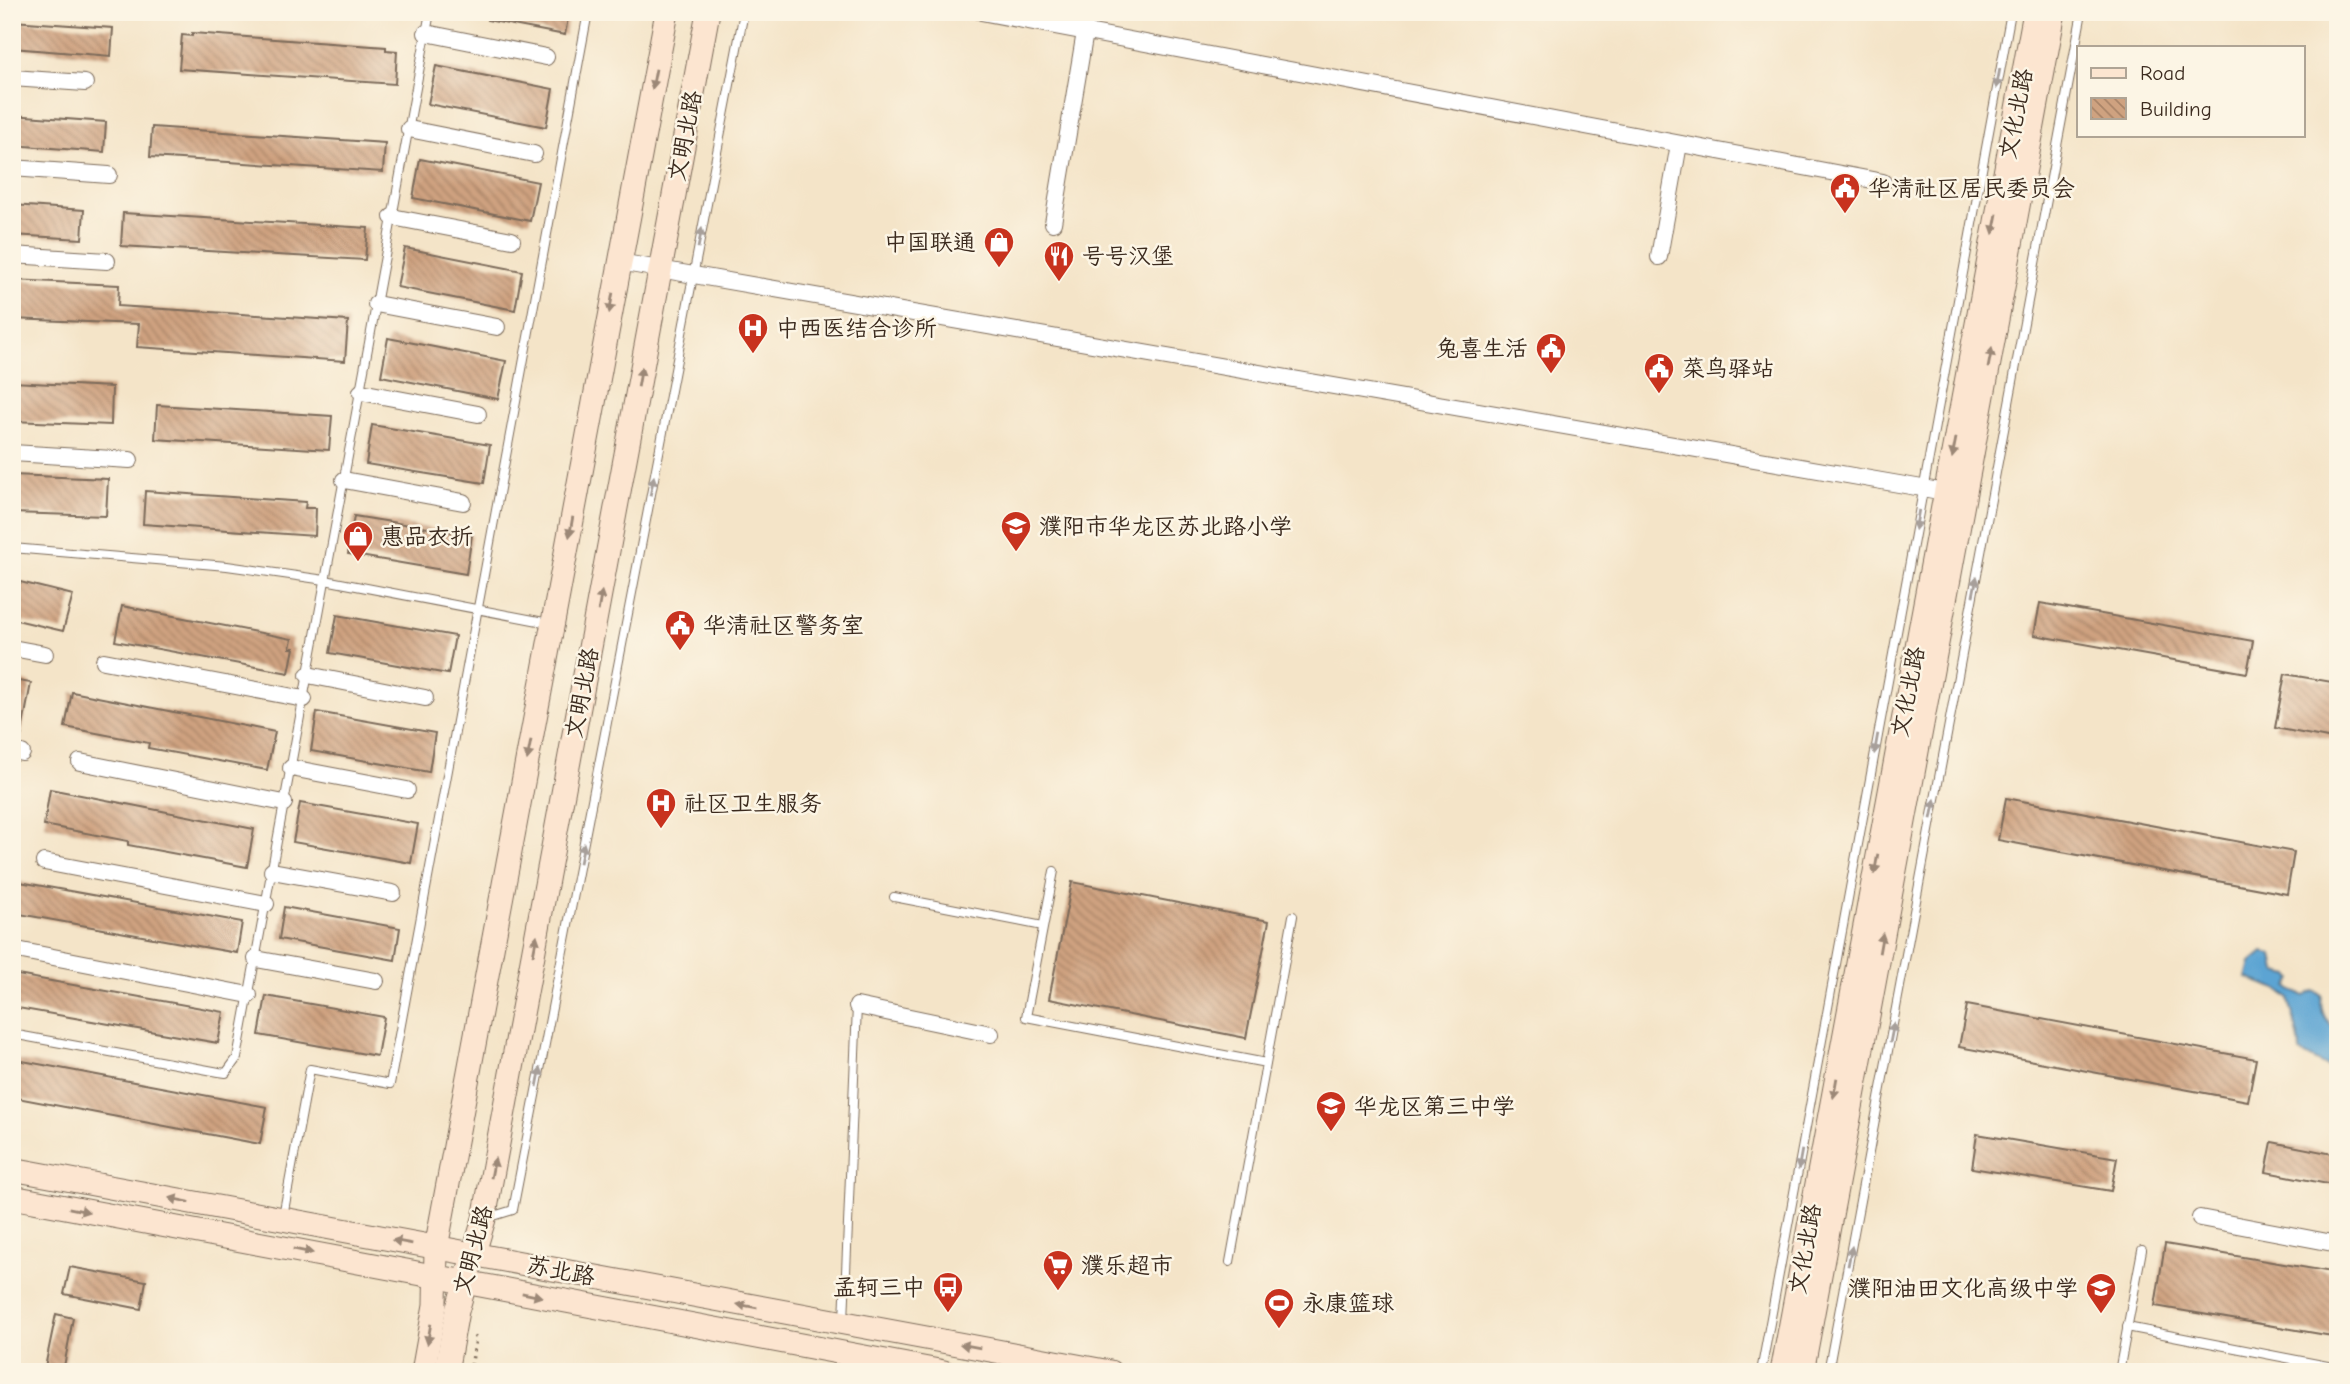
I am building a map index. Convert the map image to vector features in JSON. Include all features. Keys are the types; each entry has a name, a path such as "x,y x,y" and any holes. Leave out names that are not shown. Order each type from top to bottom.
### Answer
{"street":[{"name":"文明北路","path":"423,1372 435,1305 436,1248 667,12"},
{"name":"文明北路","path":"446,1372 457,1311 484,1219 708,12"},
{"path":"981,12 1883,182"},
{"name":"文化北路","path":"1782,1372 2035,12"},
{"name":"文化北路","path":"1802,1372 2054,12"},
{"path":"1053,223 1085,32"},
{"path":"426,33 546,57"},
{"path":"12,78 85,83"},
{"path":"409,129 534,154"},
{"path":"1659,257 1679,144"},
{"path":"12,168 109,175"},
{"path":"392,217 512,240"},
{"path":"12,256 107,261"},
{"path":"619,262 1945,492"},
{"path":"376,304 497,327"},
{"path":"361,392 478,414"},
{"path":"12,453 130,460"},
{"path":"344,480 463,502"},
{"path":"12,648 45,654"},
{"path":"104,661 304,699"},
{"path":"308,675 425,698"},
{"path":"80,762 284,803"},
{"path":"291,768 407,790"},
{"path":"44,862 266,904"},
{"path":"272,871 393,893"},
{"path":"12,949 249,995"},
{"path":"256,959 376,981"},
{"path":"857,1006 991,1034"},
{"name":"苏北路","path":"12,1169 1110,1372"},
{"name":"苏北路","path":"12,1197 944,1372"},
{"path":"2200,1218 2338,1244"}],"lane":[{"path":"12,1034 226,1073 237,1058 429,12"},
{"path":"282,1220 310,1069 390,1084 588,12"},
{"path":"484,1219 513,1210 744,12"},
{"path":"1761,1372 2011,12"},
{"path":"1828,1372 2082,12"},
{"path":"12,548 227,566 325,580 553,624"},
{"path":"1054,871 1026,1017 1266,1063"},
{"path":"894,897 1044,926"},
{"path":"1230,1262 1293,916"},
{"path":"844,1323 857,1006"},
{"path":"2119,1372 2142,1250"},
{"path":"2127,1327 2338,1368"},
{"path":"2294,1372 2296,1360"}],"water":[{"path":"2263,952 2273,954 2276,972 2290,975 2293,979 2288,987 2292,991 2305,996 2314,991 2322,995 2324,1015 2338,1031 2338,1067 2327,1067 2300,1052 2289,998 2277,989 2247,978 2251,962"}],"building":[{"path":"488,12 569,12 565,35 487,20"},
{"path":"12,21 113,28 111,56 12,48"},
{"path":"192,33 386,47 386,50 397,51 395,84 179,69 182,35 192,36"},
{"path":"436,66 553,89 546,127 428,104"},
{"path":"12,115 106,122 104,152 12,145"},
{"path":"152,127 385,143 383,172 150,157"},
{"path":"420,159 538,182 530,221 413,198"},
{"path":"12,205 84,210 82,239 12,235"},
{"path":"123,213 368,228 365,260 121,246"},
{"path":"405,248 522,271 515,310 397,287"},
{"path":"12,280 119,285 118,306 348,321 345,361 137,347 139,324 12,319"},
{"path":"388,338 506,361 498,399 381,376"},
{"path":"12,382 112,387 111,425 12,421"},
{"path":"157,405 332,416 329,450 155,439"},
{"path":"372,425 490,445 484,483 366,464"},
{"path":"12,475 108,479 106,516 12,513"},
{"path":"145,491 306,502 305,508 316,508 315,536 143,524"},
{"path":"354,516 472,535 466,574 348,554"},
{"path":"12,580 73,595 63,631 12,619"},
{"path":"2040,603 2253,641 2247,673 2034,635"},
{"path":"122,606 292,639 290,648 294,648 289,673 115,641"},
{"path":"337,615 455,636 448,674 330,653"},
{"path":"2285,674 2338,683 2338,740 2275,728"},
{"path":"12,680 31,683 20,742 12,741"},
{"path":"72,692 275,732 267,770 148,748 149,743 65,727"},
{"path":"317,712 435,733 429,772 311,751"},
{"path":"50,789 254,829 247,867 128,845 128,841 44,825"},
{"path":"2006,798 2294,852 2287,894 1998,840"},
{"path":"300,803 418,824 411,863 293,842"},
{"path":"20,882 242,922 237,953 14,913"},
{"path":"1072,882 1269,921 1246,1038 1049,999"},
{"path":"284,907 400,928 395,960 279,939"},
{"path":"12,974 224,1012 218,1043 12,1007"},
{"path":"266,996 384,1017 377,1056 259,1035"},
{"path":"1967,1005 2256,1059 2248,1101 1959,1047"},
{"path":"12,1059 267,1107 260,1144 12,1097"},
{"path":"1977,1134 2117,1158 2111,1191 1972,1168"},
{"path":"2272,1142 2338,1155 2338,1186 2266,1172"},
{"path":"2165,1244 2338,1273 2338,1337 2155,1306"},
{"path":"70,1267 146,1281 141,1309 64,1294"},
{"path":"56,1314 73,1318 63,1372 44,1372"}],"place":[{"name":"华清社区居民委员会","path":"1845,215"},
{"name":"中国联通","path":"999,269"},
{"name":"号号汉堡","path":"1059,283"},
{"name":"中西医结合诊所","path":"753,355"},
{"name":"兔喜生活","path":"1551,375"},
{"name":"菜鸟驿站","path":"1659,395"},
{"name":"濮阳市华龙区苏北路小学","path":"1016,553"},
{"name":"惠品衣折","path":"358,563"},
{"name":"华清社区警务室","path":"680,652"},
{"name":"社区卫生服务","path":"661,830"},
{"name":"华龙区第三中学","path":"1331,1133"},
{"name":"濮乐超市","path":"1058,1292"},
{"name":"孟轲三中","path":"948,1314"},
{"name":"濮阳油田文化高级中学","path":"2101,1315"},
{"name":"永康篮球","path":"1279,1330"}]}
